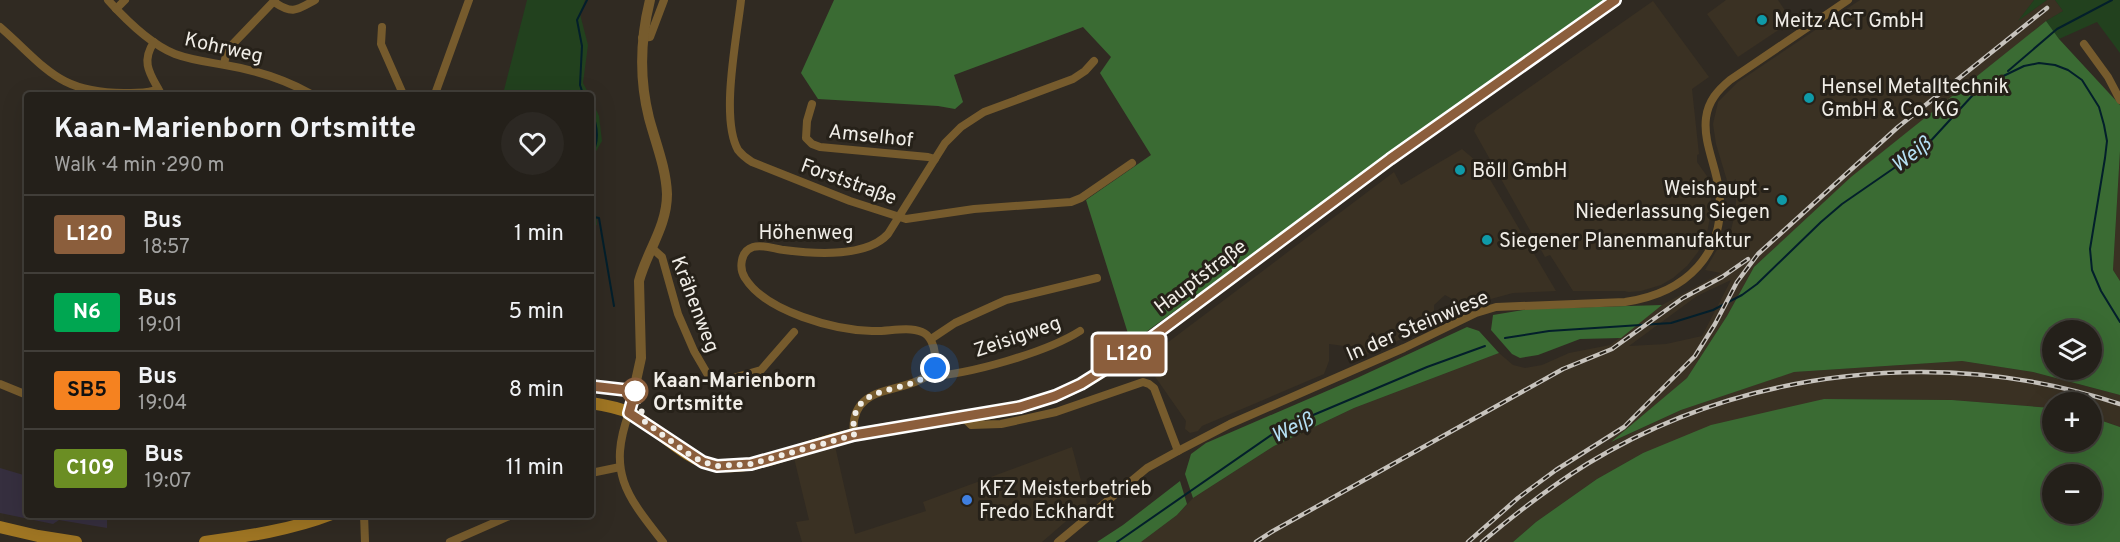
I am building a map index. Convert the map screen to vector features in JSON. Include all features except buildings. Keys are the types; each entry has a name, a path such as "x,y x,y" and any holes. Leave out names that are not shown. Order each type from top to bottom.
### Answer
{"main road":[{"name":"Hauptstraße","path":"594,404 614,407 629,413 690,455 717,466 751,464 854,435 1020,407 1055,396 1098,375 1139,347 1400,153 1615,0"},
{"path":"209,542 262,534 322,518"},
{"path":"0,527 76,542"}],"street":[{"name":"Kohrweg","path":"108,0 154,42 177,55 276,77 303,92"},
{"path":"116,9 125,0"},
{"path":"224,64 230,47 274,1 286,10 297,10 315,0"},
{"path":"436,92 469,0"},
{"path":"650,0 642,38 642,71 645,97 659,150 667,196 664,223 639,281 641,358 635,391 620,444 620,466 626,488 634,504 663,542"},
{"path":"642,38 650,37 664,0"},
{"name":"Forststraße","path":"741,0 730,122 738,149 752,162 850,201 906,219 974,209 1071,202 1132,162"},
{"name":"In der Steinwiese","path":"1058,542 1147,468 1178,451 1230,424 1404,348 1476,313 1496,307 1625,302 1646,299 1681,283 1703,260 1713,243 1719,222 1719,189 1706,133 1706,117 1710,103 1718,90 1730,80 1848,0"},
{"path":"0,27 44,69 77,87 110,92"},
{"path":"382,27 381,44 402,92"},
{"path":"154,42 146,62 160,92"},
{"path":"2084,44 2108,77 2120,100"},
{"name":"Höhenweg","path":"931,339 923,332 913,330 872,332 854,330 795,314 758,292 745,278 742,271 742,259 753,247 827,253 870,248 881,242 950,136 975,117 1073,79 1094,61"},
{"name":"Amselhof","path":"812,104 807,121 806,138 813,144 820,147 935,159"},
{"name":"Krähenweg","path":"652,249 662,256 678,314 694,351 708,375 715,379 726,380 761,370 794,332"},
{"path":"854,435 854,416 858,406 880,392 929,376 935,368 935,352 931,339 955,323 1006,300 1097,278"},
{"name":"Zeisigweg","path":"929,376 943,376 1011,360 1080,331"},
{"path":"963,417 971,425 1001,424 1056,412 1143,382 1154,388 1178,451"},
{"path":"0,384 24,394"},
{"path":"594,386 635,391"},
{"path":"594,472 620,466"},
{"path":"364,518 365,542"},
{"path":"450,542 505,518"}],"shaded area":[{"name":"Meitz ACT GmbH","path":"1726,0 1778,0 1792,21 1738,57 1707,14"},
{"path":"1860,0 2034,0 2020,19 2047,0 2055,0 2063,11 2046,21 1852,177 1754,267 1727,316 1687,378 1614,441 1681,410 1793,372 1962,361 2033,372 2042,374 2042,380 2063,380 2120,395 2120,427 2102,421 2102,392 2042,392 2042,407 1952,400 1824,399 1643,453 1597,479 1536,522 1513,542 1141,542 1177,515 1193,498 1274,446 1354,408 1499,353 1513,365 1525,368 1542,365 1569,353 1610,345 1662,305 1721,273 1705,270 1721,243 1730,235 1736,208 1736,179 1728,184 1716,144 1713,124 1718,102 1738,82","holes":["1731,280 1702,336 1666,344 1629,346 1697,296"]},
{"path":"1653,1 1709,77 1692,89 1699,154 1697,162 1709,179 1712,207 1707,233 1698,252 1687,266 1661,285 1629,292 1573,291 1550,255 1545,257 1474,131 1477,124"},
{"path":"1462,149 1482,166 1556,291 1513,293 1465,306 1445,295 1434,305 1434,322 1404,338 1354,360 1348,356 1344,346 1329,344 1329,361 1324,374 1202,426 1198,431 1190,433 1185,429 1186,421 1149,368 1141,373 1138,369 1155,352 1394,172 1401,185"},
{"path":"2120,151 2120,281 2113,270"},
{"path":"835,446 855,534 926,511 923,502 1072,447 1087,503 1042,542 802,542 796,522 809,520 794,458"},
{"path":"0,468 24,475 24,518 0,513"},
{"path":"24,518 107,518 107,528 59,520 53,524"}],"green space":[{"path":"527,0 585,0 580,14 588,45 583,83 588,92 504,92"},
{"path":"834,0 1604,0 1507,68 1131,343 1086,200 1151,155 1100,73 1111,57 1083,27 954,75 963,102 955,109 818,99 801,73"},
{"path":"2034,0 2047,0 2018,21"},
{"path":"2055,0 2120,0 2120,53 2097,22 2059,39 2046,21 2063,11"},
{"path":"2046,21 2059,39 2120,105 2120,151 2113,270 2120,281 2120,395 2063,380 2102,380 2102,320 2042,320 2042,374 1962,361 1794,372 1681,410 1611,442 1687,378 1727,316 1754,267 1851,177"},
{"path":"594,105 599,116 602,141 594,155"},
{"path":"594,192 597,225 594,224"},
{"path":"1662,305 1621,338 1580,339 1538,355 1520,358 1512,354 1491,330 1493,315 1529,309"},
{"path":"1467,327 1479,331 1499,353 1354,408 1274,446 1193,498 1185,474 1191,454 1206,443 1357,378"},
{"path":"1824,399 1952,400 2042,407 2042,452 2102,452 2102,421 2120,427 2120,542 1513,542 1536,522 1597,479 1643,453 1711,425"},
{"path":"1180,481 1187,504 1177,515 1141,542 1097,542 1123,525"}],"waterway":[{"path":"582,92 580,85 582,46 577,20 587,0"},
{"path":"2008,71 2057,29 2112,0"},
{"name":"Weiß","path":"1505,338 1549,331 1671,323 1713,310 1742,295 1757,284 1842,204 1926,146 1972,96 1991,82 2024,66 2039,63 2055,65 2068,70 2082,80 2099,107 2107,141 2090,249 2092,270 2101,291 2120,322"},
{"path":"594,119 597,134 594,149"},
{"path":"594,217 599,218 614,306"},
{"name":"Weiß","path":"1117,542 1280,429 1427,367 1485,346"}],"railway":[{"path":"1468,542 1518,498 1556,470 1624,427 1695,356 1737,282 1758,254 1898,127 2047,8"},
{"path":"1256,542 1563,369 1612,349 1683,298 1722,277 1748,259"},
{"path":"1482,542 1533,501 1573,473 1648,431 1712,406 1778,388 1847,376 1916,372 1985,375 2053,386 2120,404"}],"bus line":[{"name":"L120","path":"594,386 635,391 629,413 690,455 717,466 751,464 835,439 1020,407 1055,396 1098,375 1132,352 1390,159 1615,0"}],"place":[{"name":"Meitz ACT GmbH","path":"1762,20"},
{"name":"Hensel Metalltechnik GmbH & Co. KG","path":"1809,98"},
{"name":"Böll GmbH","path":"1460,170"},
{"name":"Weishaupt - Niederlassung Siegen","path":"1782,200"},
{"name":"Siegener Planenmanufaktur","path":"1487,240"},
{"name":"Kaan-Marienborn Ortsmitte","path":"635,391"},
{"name":"KFZ Meisterbetrieb Fredo Eckhardt","path":"967,500"}],"route":[{"path":"635,391 645,422 690,455 717,466 751,464 854,435 852,425 855,411 864,401 880,392 922,380 929,376 935,368"}]}
